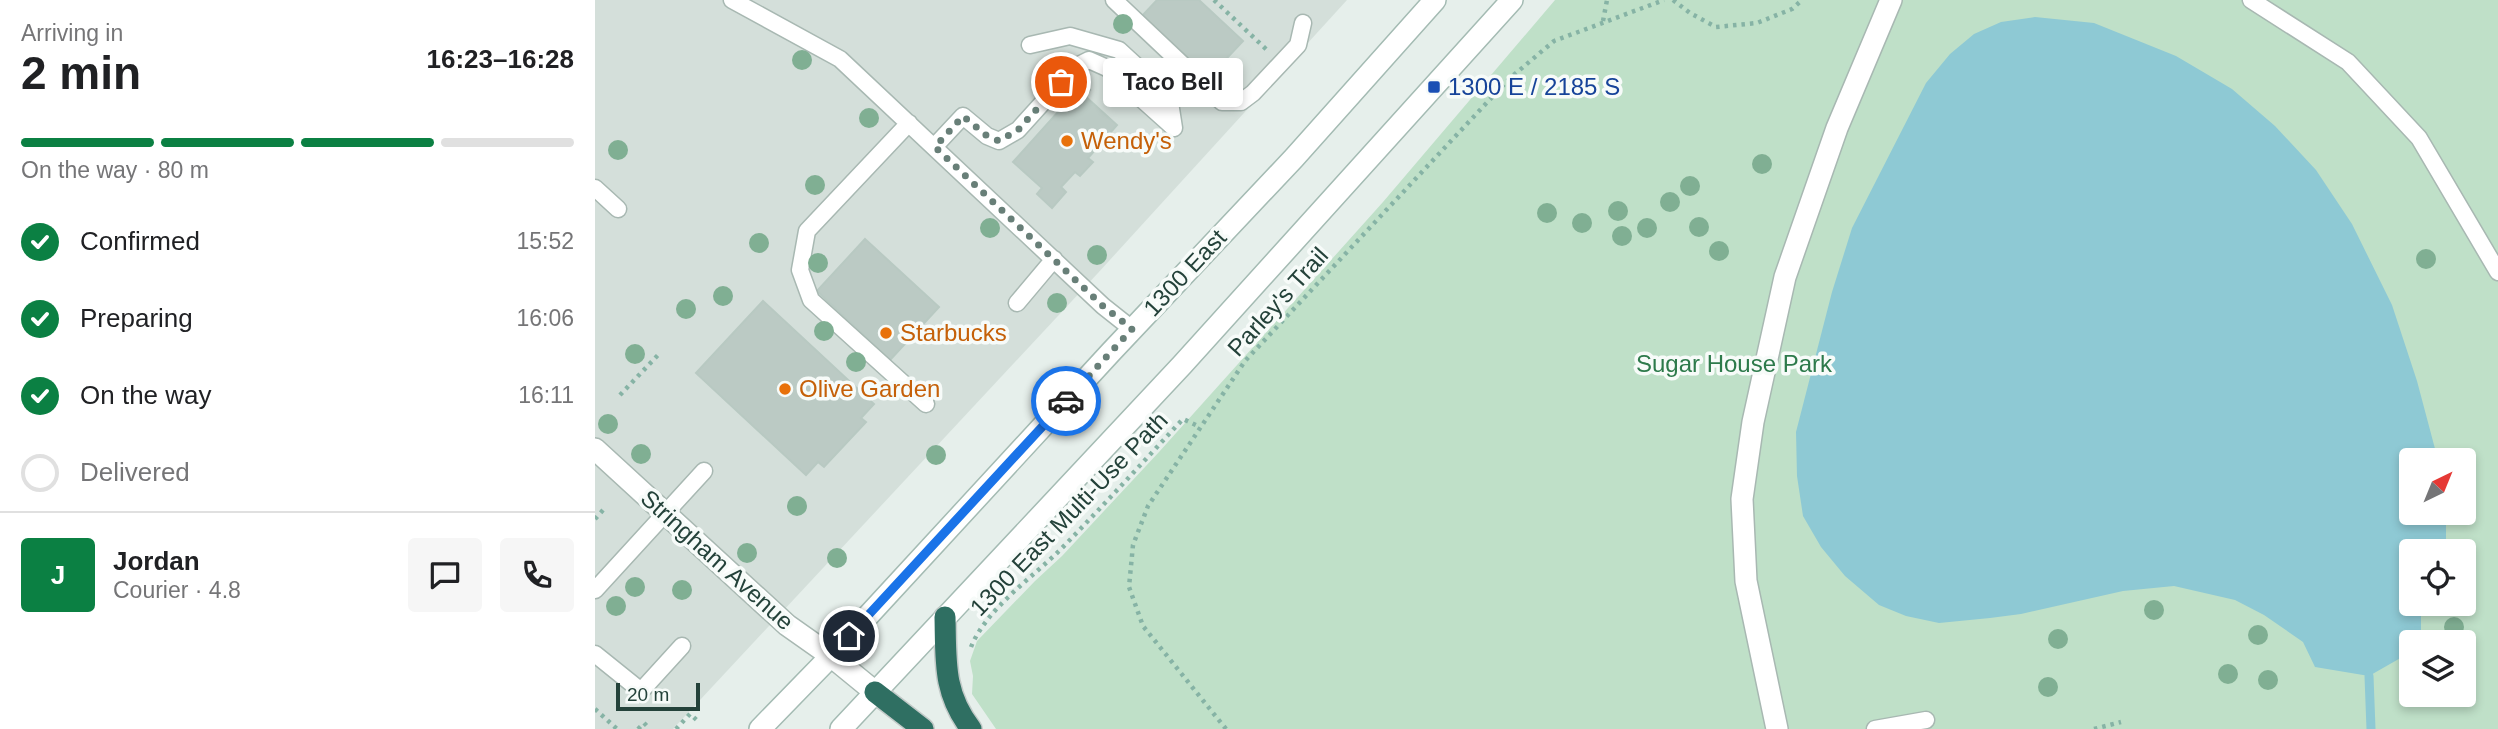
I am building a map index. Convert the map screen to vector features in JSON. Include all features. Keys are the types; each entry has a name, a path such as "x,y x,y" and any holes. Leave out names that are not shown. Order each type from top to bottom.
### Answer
{"highway":[{"path":"944,617 947,678 958,712 971,729"},
{"path":"875,692 923,729"}],"main road":[{"name":"1300 East","path":"760,729 1294,158 1435,0"},
{"path":"841,729 1182,365 1512,0"},
{"path":"1777,729 1746,581 1742,499 1752,422 1785,277 1837,128 1891,0"},
{"name":"Stringham Avenue","path":"595,449 787,625 875,692"}],"lane":[{"path":"732,0 840,59 1054,260 1132,329"},
{"path":"1114,0 1222,102 1241,102 1254,93 1298,45 1303,23"},
{"path":"2252,0 2348,62 2419,138 2498,272"},
{"path":"935,147 963,116 987,136 999,141 1018,130 1075,67 1089,60 1107,68 1174,128 1169,96 1119,50 1070,36 1030,45"},
{"path":"909,123 807,231 800,270 811,300 926,404"},
{"path":"595,188 618,209"},
{"path":"1017,303 1054,260"},
{"path":"595,590 704,471"},
{"path":"595,654 641,691 683,646"},
{"path":"1875,729 1926,720"}],"path":[{"path":"1214,0 1272,55"},
{"path":"1603,22 1607,0"},
{"name":"Parley's Trail","path":"1226,729 1143,626 1129,587 1133,545 1148,506 1245,361 1509,79 1554,41 1664,0"},
{"path":"1672,0 1716,27 1757,23 1792,9 1802,0"},
{"path":"620,395 659,354"},
{"name":"1300 East Multi-Use Path","path":"970,649 984,625 1034,572 1059,551 1183,419 1200,428"},
{"path":"595,519 603,510"},
{"path":"595,709 617,729"},
{"path":"676,729 690,714 700,723"},
{"path":"2094,729 2121,722"},
{"path":"638,729 644,723 650,729"}],"shaded area":[{"path":"595,0 1347,0 1098,273 673,729 595,729"}],"green space":[{"name":"Sugar House Park","path":"1555,0 2498,0 2498,729 996,729 972,694 970,661 977,641 1062,556 1383,202"}],"water":[{"path":"2035,17 2094,23 2176,56 2232,89 2275,126 2316,170 2352,224 2392,305 2417,381 2435,448 2399,448 2399,525 2446,525 2446,539 2399,539 2399,616 2421,616 2421,630 2399,630 2399,659 2369,676 2315,667 2303,642 2264,615 2235,600 2174,586 2123,591 2021,614 1939,623 1906,616 1879,605 1845,576 1821,547 1803,516 1797,476 1796,432 1832,292 1852,228 1926,83 1950,54 1974,34 2001,22"}],"building":[{"path":"1157,0 1199,0 1243,41 1209,77 1142,16"},
{"name":"Wendy's","path":"1079,80 1090,90 1085,96 1117,125 1088,158 1093,162 1080,176 1075,172 1061,187 1066,192 1052,208 1037,194 1042,188 1013,162 1076,92 1072,89"},
{"path":"865,239 939,307 890,360 817,291"},
{"name":"Olive Garden","path":"763,301 874,404 861,418 866,422 824,467 818,462 806,475 696,373"}],"waterway":[{"path":"2369,676 2371,729"}],"way so far":[{"path":"1061,82 1018,130 999,141 987,136 963,116 935,147 1103,306 1132,329 1066,401"}],"place":[{"name":"Taco Bell","path":"1061,82"},
{"name":"1300 E / 2185 S","path":"1434,87"},
{"name":"Wendy's","path":"1067,141"},
{"name":"Starbucks","path":"886,333"},
{"name":"Olive Garden","path":"785,389"}],"route":[{"path":"849,636 1066,401"}]}
